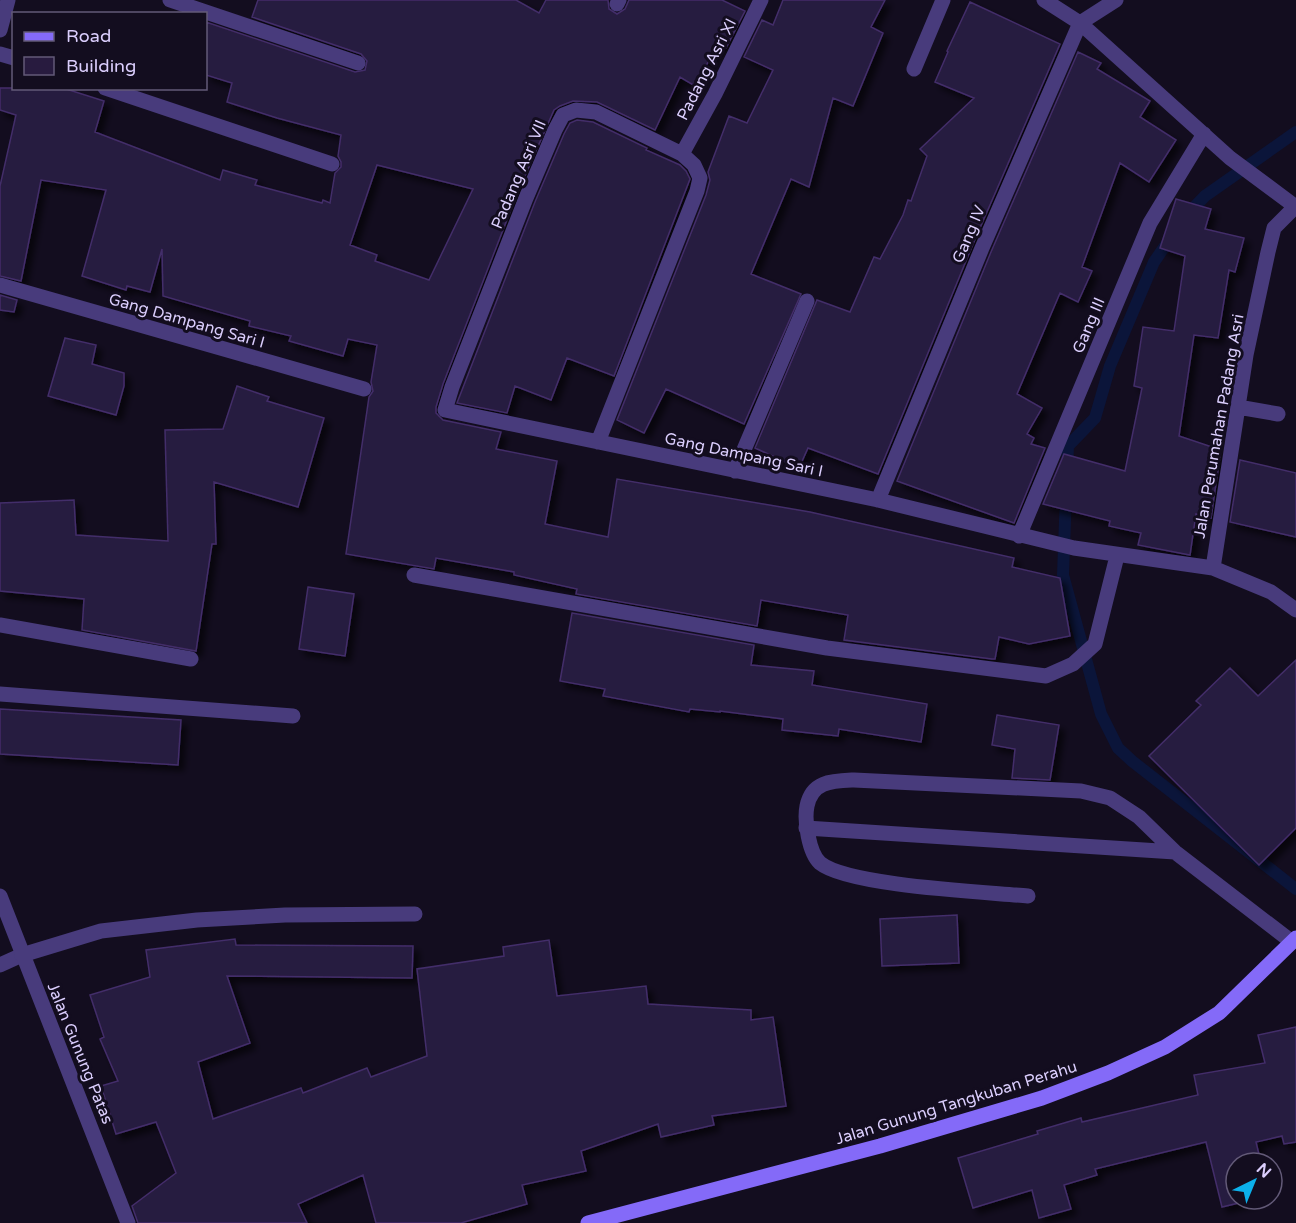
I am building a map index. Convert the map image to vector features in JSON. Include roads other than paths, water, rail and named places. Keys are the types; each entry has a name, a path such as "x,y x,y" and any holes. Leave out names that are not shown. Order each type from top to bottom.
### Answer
{"street":[{"path":"0,30 8,0"},
{"path":"170,0 206,12"},
{"name":"Padang Asri XI","path":"682,154 761,0"},
{"path":"914,69 943,0"},
{"name":"Jalan Perumahan Padang Asri","path":"1044,0 1080,23 1230,158 1296,207 1274,228 1246,355 1213,568"},
{"path":"1080,23 1116,0"},
{"path":"207,12 358,63"},
{"name":"Gang IV","path":"878,500 982,248 1080,23"},
{"path":"111,90 332,164"},
{"name":"Padang Asri VII","path":"445,410 526,198 555,130 563,115 576,110 596,112 682,154 694,165 700,178 697,191 598,442"},
{"name":"Gang III","path":"1026,538 1150,222 1204,134"},
{"name":"Gang Dampang Sari I","path":"0,285 364,389"},
{"path":"735,471 807,301"},
{"path":"1238,406 1278,414"},
{"name":"Gang Dampang Sari I","path":"445,410 878,500 1026,538"},
{"path":"1026,538 1117,556 1213,568 1271,592 1296,610"},
{"path":"414,575 827,648 1046,676 1073,664 1095,644 1117,556"},
{"path":"0,625 190,659"},
{"path":"0,694 293,716"},
{"path":"1028,896 876,881 837,872 819,862 813,850 806,828 807,805 815,788 825,782 854,780 1070,790 1110,798 1139,817 1174,852 1294,940"},
{"path":"806,828 1174,852"},
{"name":"Jalan Gunung Patas","path":"0,896 128,1223"},
{"path":"0,965 22,955 101,931 197,920 285,915 415,914"},
{"name":"Jalan Gunung Tangkuban Perahu","path":"588,1223 879,1146 1042,1098 1108,1073 1165,1047 1220,1013 1294,940"}],"waterway":[{"path":"1185,217 1205,196 1296,132"},
{"path":"1067,471 1068,446 1095,418 1110,366 1154,262 1172,236"},
{"path":"1066,494 1063,575 1101,714 1118,748 1296,889"}]}
